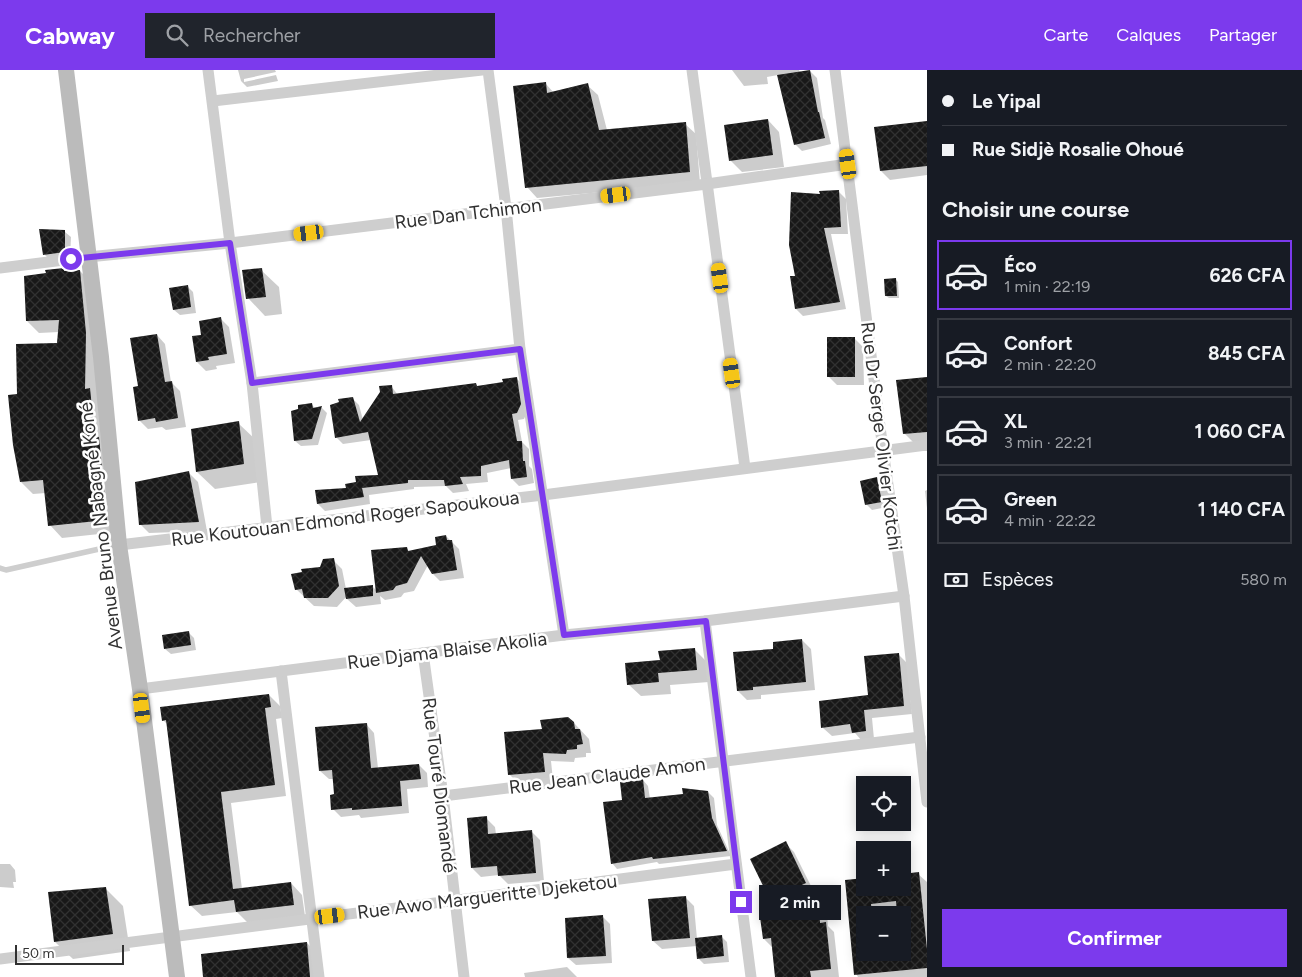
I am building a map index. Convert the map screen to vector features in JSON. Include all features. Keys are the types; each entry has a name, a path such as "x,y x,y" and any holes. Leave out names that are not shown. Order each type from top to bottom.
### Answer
{"street":[{"name":"Avenue Bruno Nabagné Koné","path":"66,70 101,356 119,545 140,689 177,977"},
{"path":"208,70 230,243 252,383 266,527"},
{"path":"213,101 482,70"},
{"path":"488,70 506,208 520,349 564,635"},
{"path":"692,70 745,468"},
{"name":"Rue Dr Serge Olivier Kotchi","path":"835,70 883,450 904,596 927,802"},
{"name":"Rue Dan Tchimon","path":"0,268 230,243 707,184 848,164"},
{"path":"252,383 520,349"},
{"name":"Rue Koutouan Edmond Roger Sapoukoua","path":"119,545 543,495 927,445"},
{"name":"Rue Djama Blaise Akolia","path":"140,689 564,635 706,621 904,596"},
{"path":"706,621 751,977"},
{"name":"Rue Touré Diomandé","path":"423,653 443,796 464,977"},
{"path":"281,671 319,977"},
{"name":"Rue Jean Claude Amon","path":"443,796 920,736"},
{"name":"Rue Awo Margueritte Djeketou","path":"0,959 312,918 455,902 736,864"}],"lane":[{"path":"0,568 6,570 119,545"}],"building":[{"path":"810,70 825,138 794,145 777,75"},
{"path":"546,82 547,93 588,83 599,130 686,122 690,172 525,188 513,86"},
{"path":"768,119 773,155 729,161 724,125"},
{"path":"927,121 927,166 880,171 874,127"},
{"path":"839,190 841,227 824,228 840,302 795,309 790,276 795,276 789,245 791,192 820,194 819,191"},
{"path":"39,229 65,230 65,252 43,255"},
{"path":"64,268 64,271 80,270 86,333 85,389 90,388 95,438 99,437 107,520 48,526 43,480 20,482 13,445 8,395 17,394 16,344 57,343 59,320 26,321 24,276 46,273 45,270"},
{"path":"262,268 266,297 246,299 242,270"},
{"path":"896,278 897,296 885,296 884,279"},
{"path":"188,285 191,307 173,310 169,288"},
{"path":"221,317 227,354 208,357 209,360 196,362 192,336 201,335 199,321"},
{"path":"157,334 165,382 172,381 178,418 156,422 155,418 138,421 133,387 138,386 130,338"},
{"path":"827,337 855,337 855,377 827,377"},
{"path":"517,377 521,404 517,413 512,414 517,441 522,441 523,461 525,461 527,477 511,479 509,460 481,466 481,476 460,477 463,484 445,486 444,480 408,480 408,483 362,488 364,497 317,504 315,490 346,488 345,484 356,482 355,476 378,475 368,432 335,438 330,405 339,402 338,399 353,397 360,422 380,392 379,386 392,385 393,394 476,383 477,386 503,382 502,379"},
{"path":"927,377 927,432 903,434 896,380"},
{"path":"312,403 313,408 322,406 312,439 294,441 291,411 298,409 298,405"},
{"path":"239,421 244,464 196,472 191,429"},
{"path":"189,471 199,522 139,525 135,482"},
{"path":"877,477 882,502 865,505 860,481"},
{"path":"446,535 447,540 452,540 457,570 432,574 421,556 407,583 396,586 393,590 376,593 371,550 407,547 408,551 436,545 435,537"},
{"path":"334,558 339,586 328,598 304,598 302,589 295,590 291,574 302,572 301,569 320,567 323,559"},
{"path":"373,585 373,596 346,599 344,588"},
{"path":"189,631 191,645 164,649 162,635"},
{"path":"802,639 806,682 753,687 753,690 737,691 733,652 773,649 773,642"},
{"path":"695,648 697,670 658,673 659,682 627,685 625,663 660,660 658,651"},
{"path":"899,653 904,706 864,710 866,731 852,733 850,724 821,728 819,701 868,695 864,656"},
{"path":"269,694 271,707 265,708 275,785 221,792 233,889 291,882 294,905 236,912 234,900 189,906 166,720 162,721 160,707"},
{"path":"568,717 574,722 575,729 580,729 583,744 577,745 577,749 567,750 566,754 543,753 545,772 508,775 504,732 542,729 540,720"},
{"path":"367,723 371,768 419,764 421,779 400,781 402,806 331,810 330,795 334,794 332,770 319,771 315,727"},
{"path":"643,779 645,798 683,794 682,788 708,791 712,818 727,851 653,859 652,857 611,864 603,802 622,800 620,782"},
{"path":"487,816 488,834 532,830 536,873 498,876 497,866 471,868 467,818"},
{"path":"786,841 806,883 770,900 750,859"},
{"path":"919,872 927,949 927,968 854,975 845,880 856,879 856,896 911,896 911,873"},
{"path":"106,887 113,934 54,942 48,892"},
{"path":"686,896 690,938 652,941 648,899"},
{"path":"819,904 820,923 826,922 831,969 810,971 811,977 775,977 771,938 763,939 759,910"},
{"path":"603,915 606,956 567,958 565,918"},
{"path":"722,935 724,956 697,959 695,938"},
{"path":"307,942 310,977 203,977 201,954"}],"route":[{"path":"71,259 230,243 252,383 520,349 564,635 706,621 741,902"}]}
